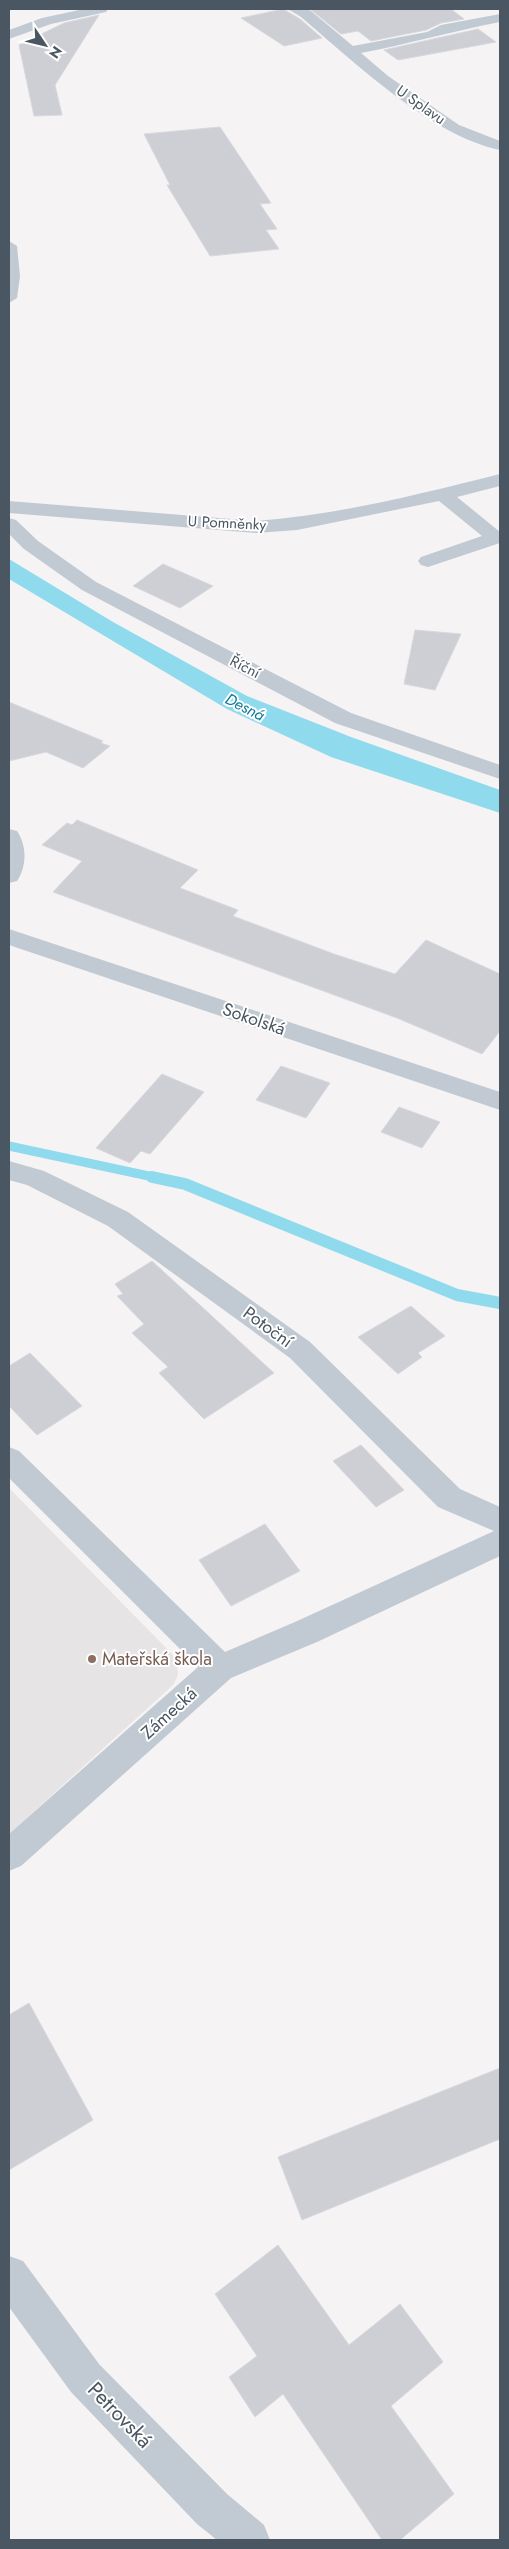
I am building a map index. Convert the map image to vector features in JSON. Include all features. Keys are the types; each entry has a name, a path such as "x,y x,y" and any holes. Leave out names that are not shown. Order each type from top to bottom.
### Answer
{"street":[{"path":"9,35 47,21 101,9"},
{"name":"U Splavu","path":"295,9 306,14 383,79 454,128 500,146"},
{"path":"350,51 431,34 441,29 500,18"},
{"path":"9,246 12,276 9,298"},
{"name":"U Pomněnky","path":"9,507 256,527 297,524 443,495 500,480"},
{"path":"428,561 496,538 443,495"},
{"name":"Říční","path":"9,524 31,546 89,586 343,718 500,772"},
{"path":"9,836 14,857 9,876"},
{"name":"Sokolská","path":"9,937 500,1101"},
{"name":"Potoční","path":"9,1171 35,1178 118,1219 300,1350 448,1498 500,1521"},
{"path":"9,1459 220,1668 306,1632 500,1542"},
{"name":"Zámecká","path":"9,1855 220,1668"},
{"name":"Petrovská","path":"9,2275 85,2378 212,2508 249,2540"}],"shaded area":[{"name":"Mateřská škola","path":"9,1488 172,1654 177,1664 178,1675 173,1685 9,1834"}],"water":[{"name":"Desná","path":"9,559 113,622 247,696 351,737 500,790 500,813 331,757 227,709 9,579"}],"building":[{"path":"283,9 300,19 322,38 284,46 241,18"},
{"path":"310,9 451,9 464,19 441,23 426,30 371,41 358,31 341,34"},
{"path":"99,15 55,85 62,115 34,116 19,45 64,23"},
{"path":"478,29 496,42 398,60 384,50"},
{"path":"220,127 271,203 260,204 277,229 266,230 279,249 210,256 167,185 170,185 144,134"},
{"path":"163,564 213,586 180,608 133,586"},
{"path":"415,630 461,634 435,690 404,684"},
{"path":"9,702 103,741 101,743 110,746 83,768 46,752 9,761"},
{"path":"77,820 198,870 180,888 238,910 233,916 334,954 395,974 426,940 500,974 500,1031 482,1054 397,1018 53,892 82,861 42,845 67,823 72,825"},
{"path":"281,1066 330,1083 306,1118 256,1100"},
{"path":"162,1074 204,1092 150,1154 141,1151 130,1163 96,1148"},
{"path":"399,1107 440,1122 422,1148 381,1132"},
{"path":"152,1261 274,1373 204,1419 159,1373 168,1367 132,1333 144,1324 117,1296 123,1294 115,1284"},
{"path":"411,1306 445,1336 418,1353 422,1357 398,1374 358,1337"},
{"path":"30,1353 82,1406 37,1435 9,1406 9,1366"},
{"path":"361,1445 404,1490 376,1507 333,1461"},
{"path":"265,1524 300,1571 231,1606 199,1560"},
{"path":"29,2003 93,2120 9,2170 9,2015"},
{"path":"500,2068 500,2139 302,2220 278,2157"},
{"path":"278,2245 349,2345 400,2304 443,2362 391,2406 454,2494 400,2540 382,2540 283,2394 255,2417 229,2377 257,2356 215,2294"}],"waterway":[{"path":"9,1146 158,1178"},
{"path":"152,1177 185,1184 457,1295 500,1303"}],"place":[{"name":"Mateřská škola","path":"92,1659"}]}
